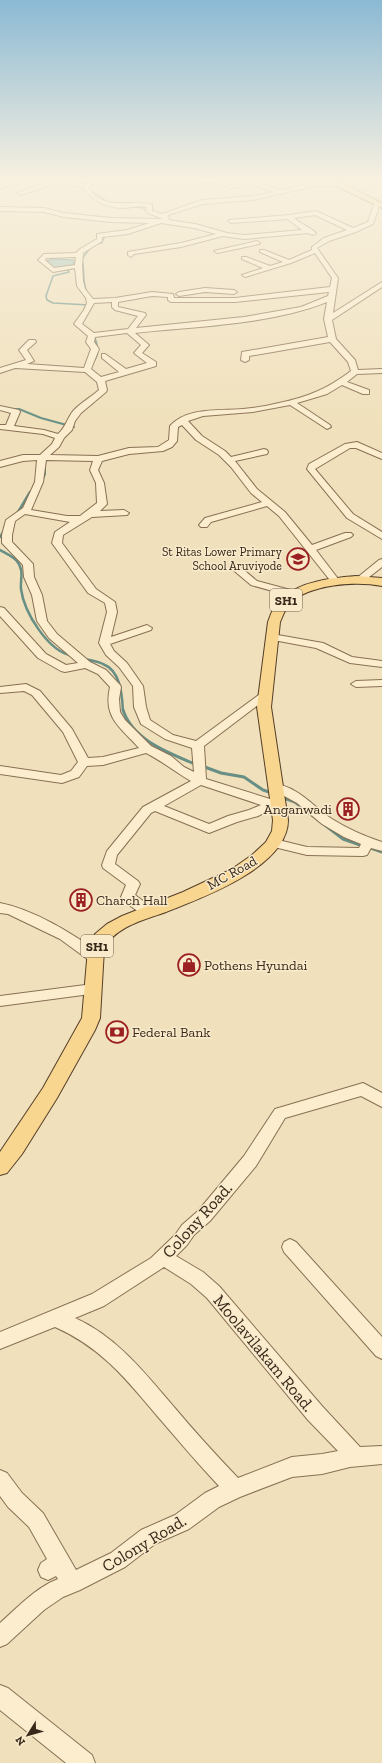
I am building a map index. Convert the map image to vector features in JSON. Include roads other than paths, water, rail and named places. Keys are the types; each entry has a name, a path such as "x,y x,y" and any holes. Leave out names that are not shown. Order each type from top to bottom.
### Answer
{"main road":[{"name":"MC Road","path":"0,1167 15,1148 50,1093 86,1030 90,1018 96,949 101,938 113,928 128,920 241,871 263,855 274,843 280,829 274,805 278,787 264,707 264,696 269,680 272,627 279,610 285,601 294,594 307,588 361,579 382,582"}],"street":[{"path":"44,262 53,270 78,266"},
{"path":"78,262 82,289 90,301 90,305 78,324 92,335 244,319 303,309 333,297"},
{"path":"255,262 270,268"},
{"path":"245,275 288,262"},
{"path":"324,262 336,278 328,319 332,340 352,362 354,372"},
{"path":"328,319 382,284"},
{"path":"171,295 172,300 235,300 334,288"},
{"path":"90,301 115,300 152,294 171,295 205,290 234,292"},
{"path":"115,300 115,307 117,309 142,315 130,332"},
{"path":"99,380 153,364 138,353 144,345 130,332"},
{"path":"87,370 95,349 90,342 92,335"},
{"path":"244,360 245,354 332,340"},
{"path":"0,371 30,361 23,350 32,342"},
{"path":"105,356 126,373"},
{"path":"14,366 87,370 99,380 102,384 103,390 97,397 90,400 73,417 69,426 46,457 39,482 27,509 12,520 4,535 7,543 28,564 29,577 37,595 42,622 53,636 86,664 102,672 116,687 113,699 114,712 121,722 147,749 167,759 180,770 200,781 274,805"},
{"path":"0,464 23,458 46,457 98,459 129,451 160,449 169,445 173,441 174,426 182,420 210,412 252,410 290,402 325,392 354,372 380,371 381,380"},
{"path":"341,382 366,392"},
{"path":"290,402 328,427"},
{"path":"1,409 16,412 4,428"},
{"path":"182,420 199,438 222,453 234,465 254,491 282,514 336,582"},
{"path":"4,428 44,432 55,434 60,437"},
{"path":"382,456 354,444 312,466 311,470 350,516 382,536"},
{"path":"228,460 264,452"},
{"path":"98,459 94,470 100,483 102,504 91,514 67,526 58,534 57,542 92,591 110,602 112,612 104,644 110,653 123,665 138,686 140,708 146,722 169,737 184,743 198,745 264,696"},
{"path":"204,525 208,520 267,503"},
{"path":"23,511 67,519 82,519"},
{"path":"91,514 124,513"},
{"path":"310,549 348,535"},
{"path":"361,579 382,562"},
{"path":"235,567 254,583 294,594"},
{"path":"0,610 42,656 65,669 86,664"},
{"path":"104,644 147,628"},
{"path":"272,637 319,645 350,660 382,664"},
{"path":"356,684 382,683"},
{"path":"0,690 26,687 36,693 68,731 84,762"},
{"path":"198,745 200,781"},
{"path":"84,762 103,762 147,749"},
{"path":"0,770 62,780 75,774 84,762"},
{"path":"149,912 128,897 133,884 108,865 111,854 147,810 200,781"},
{"path":"278,787 301,800 326,821 366,847"},
{"path":"154,806 209,829 235,818 245,817 274,805"},
{"path":"274,843 307,851 382,847"},
{"path":"0,908 11,910 65,936 95,958"},
{"path":"0,1001 93,989"},
{"name":"Colony Road.","path":"0,1341 104,1296 149,1269 181,1240 188,1230 204,1216 225,1189 250,1161 280,1113 363,1089 382,1101"},
{"path":"290,1247 382,1350"},
{"name":"Moolavilakam Road.","path":"163,1257 197,1278 213,1292 315,1413 357,1457"},
{"path":"55,1318 94,1338 125,1364 202,1454 236,1489"},
{"name":"Colony Road.","path":"0,1637 37,1603 57,1589 73,1583 118,1560 148,1538 182,1522 212,1500 292,1467 322,1464 357,1457 382,1455"},
{"path":"0,1480 15,1500 36,1520 54,1566 65,1572 73,1583"},
{"path":"0,1696 84,1763"}],"water":[{"path":"47,262 74,262 73,269 55,272"}],"waterway":[{"path":"82,262 85,288 87,292"},
{"path":"66,267 69,272 53,276 46,296 47,300 53,303 89,305"},
{"path":"92,363 95,360 98,350 94,336"},
{"path":"12,409 19,409 41,418 74,427"},
{"path":"42,481 45,474 45,465"},
{"path":"18,512 30,492"},
{"path":"0,537 5,529"},
{"path":"0,550 13,557 19,564 23,598 27,609 39,630 55,647 64,653 73,656"},
{"path":"84,659 101,663 109,667 114,672 121,691 123,711"},
{"path":"123,710 128,721 144,738 154,745 197,765"},
{"path":"202,766 221,773 244,777 263,790 272,793"},
{"path":"281,797 295,802 343,839 363,846"},
{"path":"368,847 382,852"}],"place":[{"name":"St Ritas Lower Primary School Aruviyode","path":"298,559"},
{"name":"Anganwadi","path":"348,809"},
{"name":"Charch Hall","path":"81,900"},
{"name":"Pothens Hyundai","path":"189,965"},
{"name":"Federal Bank","path":"117,1032"}]}
